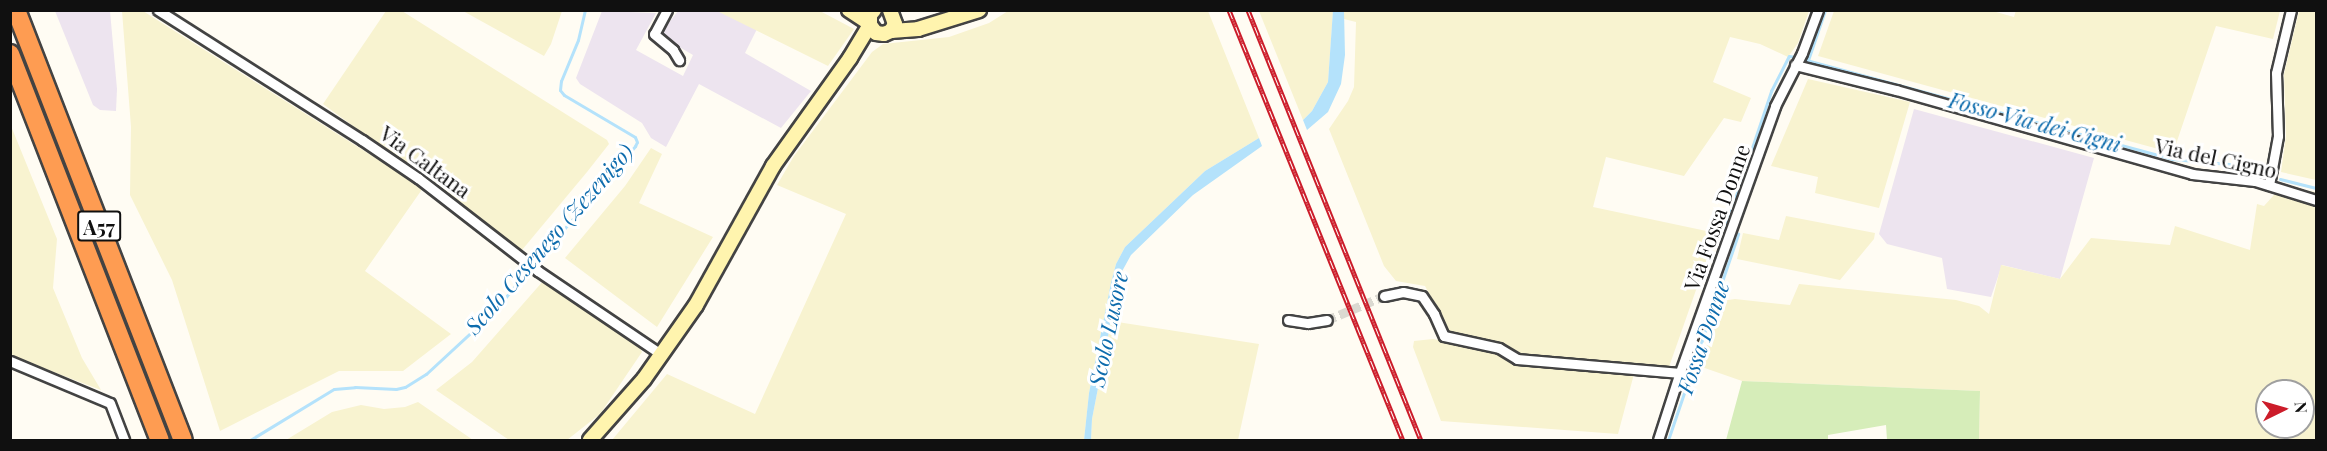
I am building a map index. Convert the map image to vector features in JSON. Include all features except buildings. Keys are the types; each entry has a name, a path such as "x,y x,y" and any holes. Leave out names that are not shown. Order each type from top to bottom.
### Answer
{"highway":[{"name":"A57","path":"16,10 183,441"},
{"name":"A57","path":"10,54 160,441"}],"main road":[{"path":"849,10 877,25 932,25 979,10"},
{"path":"590,441 662,355 719,266 773,166 850,58 877,25 895,24 893,13 932,25"}],"street":[{"name":"Via Caltana","path":"158,10 418,178 538,271 662,355"},
{"path":"667,10 654,34 672,50 679,60"},
{"name":"Via Fossa Donne","path":"1658,441 1775,106 1818,10"},
{"path":"2270,185 2278,136 2276,73 2291,10"},
{"name":"Via del Cigno","path":"1795,65 1896,90 2192,174 2270,185 2316,200"},
{"path":"1384,296 1403,292 1422,296 1434,314 1444,336 1499,348 1517,359 1680,373"},
{"path":"1288,320 1308,323 1327,320"},
{"path":"10,361 110,403 124,441"}],"shaded area":[{"path":"562,10 551,44 544,56 463,11"},
{"path":"717,10 757,29 745,53 811,91 781,128 699,84 666,147 651,138 642,123 580,84 576,78 602,11 656,13 636,50 683,76 693,55 664,38 663,30 678,11"},
{"path":"1989,10 2014,17 2016,10 2280,11 2273,39 2216,26 2173,153 1818,56 1834,11"},
{"path":"55,11 110,11 117,89 116,111 100,110 93,105"},
{"path":"122,11 143,11 423,188 365,271 451,334 403,371 339,371 220,431 172,280 130,195 131,127"},
{"path":"386,11 402,11 607,140 609,144 522,250 323,104"},
{"path":"717,11 820,11 854,29 828,66"},
{"path":"1008,11 1208,11 1259,138 1205,171 1125,247 1116,264 1111,283 1089,393 1084,440 612,440 667,374 755,414 846,214 777,185 794,156 872,52 883,44 949,37 989,23"},
{"path":"1259,11 1333,11 1328,82 1312,111 1303,120"},
{"path":"1344,11 1809,11 1798,43 1788,57 1760,44 1730,37 1713,82 1751,98 1741,122 1724,118 1684,176 1606,157 1593,207 1716,233 1669,367 1537,359 1450,333 1425,286 1396,281 1384,266 1329,129 1348,101 1354,87 1356,22 1344,19"},
{"path":"2299,11 2316,11 2316,180 2281,172 2286,136 2284,74"},
{"path":"1808,79 1910,102 1879,208 1815,193 1818,177 1771,166"},
{"path":"1914,109 2094,158 2060,279 2002,265 1991,297 1947,289 1942,258 1887,244 1879,234"},
{"path":"11,126 57,239 53,288 82,358 101,390 11,356"},
{"path":"651,148 662,154 639,203 713,237 657,327 565,258 625,186"},
{"path":"2282,186 2316,192 2316,440 1979,440 1980,391 1742,381 1699,366 1722,301 1735,299 1790,305 1799,284 1956,300 1979,306 1989,314 2001,265 2060,279 2091,238 2170,245 2175,226 2250,250 2257,204 2264,206"},
{"path":"1786,216 1875,233 1874,239 1840,280 1737,259 1743,233 1779,240"},
{"path":"544,280 638,343 642,352 600,414 567,440 509,440 436,390 472,362"},
{"path":"1111,321 1259,344 1238,440 1091,440 1092,419"},
{"path":"1433,339 1496,350 1526,365 1634,374 1618,434 1441,421 1413,347 1414,341"},
{"path":"418,402 473,440 286,440 332,412 361,405 384,409 405,407"}],"green space":[{"path":"1742,381 1980,391 1979,440 1887,440 1886,425 1828,435 1828,440 1726,440"}],"water":[{"path":"1333,10 1344,11 1345,55 1341,84 1328,112 1307,130 1303,120 1312,111 1328,82"},
{"name":"Scolo Lusore","path":"1259,138 1262,146 1193,195 1131,255 1120,275 1092,419 1091,440 1084,440 1089,393 1111,283 1116,264 1125,247 1205,171"}],"waterway":[{"name":"Scolo Cesenego (Zezenigo)","path":"250,440 334,389 355,387 396,389 405,387 426,374 492,313 635,146 637,142 635,137 564,95 560,90 561,81 578,40 585,10"},
{"path":"1807,63 1825,10"},
{"name":"Fosso Via dei Cigni","path":"1725,228 1771,91 1789,56 1795,57"},
{"name":"Fosso Via dei Cigni","path":"1806,60 2172,159 2240,165 2265,175"},
{"name":"Fosso Via dei Cigni","path":"2280,179 2316,188"},
{"name":"Fossa Donne","path":"1668,440 1738,234"}],"tunnel":[{"path":"1327,320 1384,296"}],"railway":[{"path":"1229,10 1403,440"},
{"path":"1248,10 1421,440"}]}
